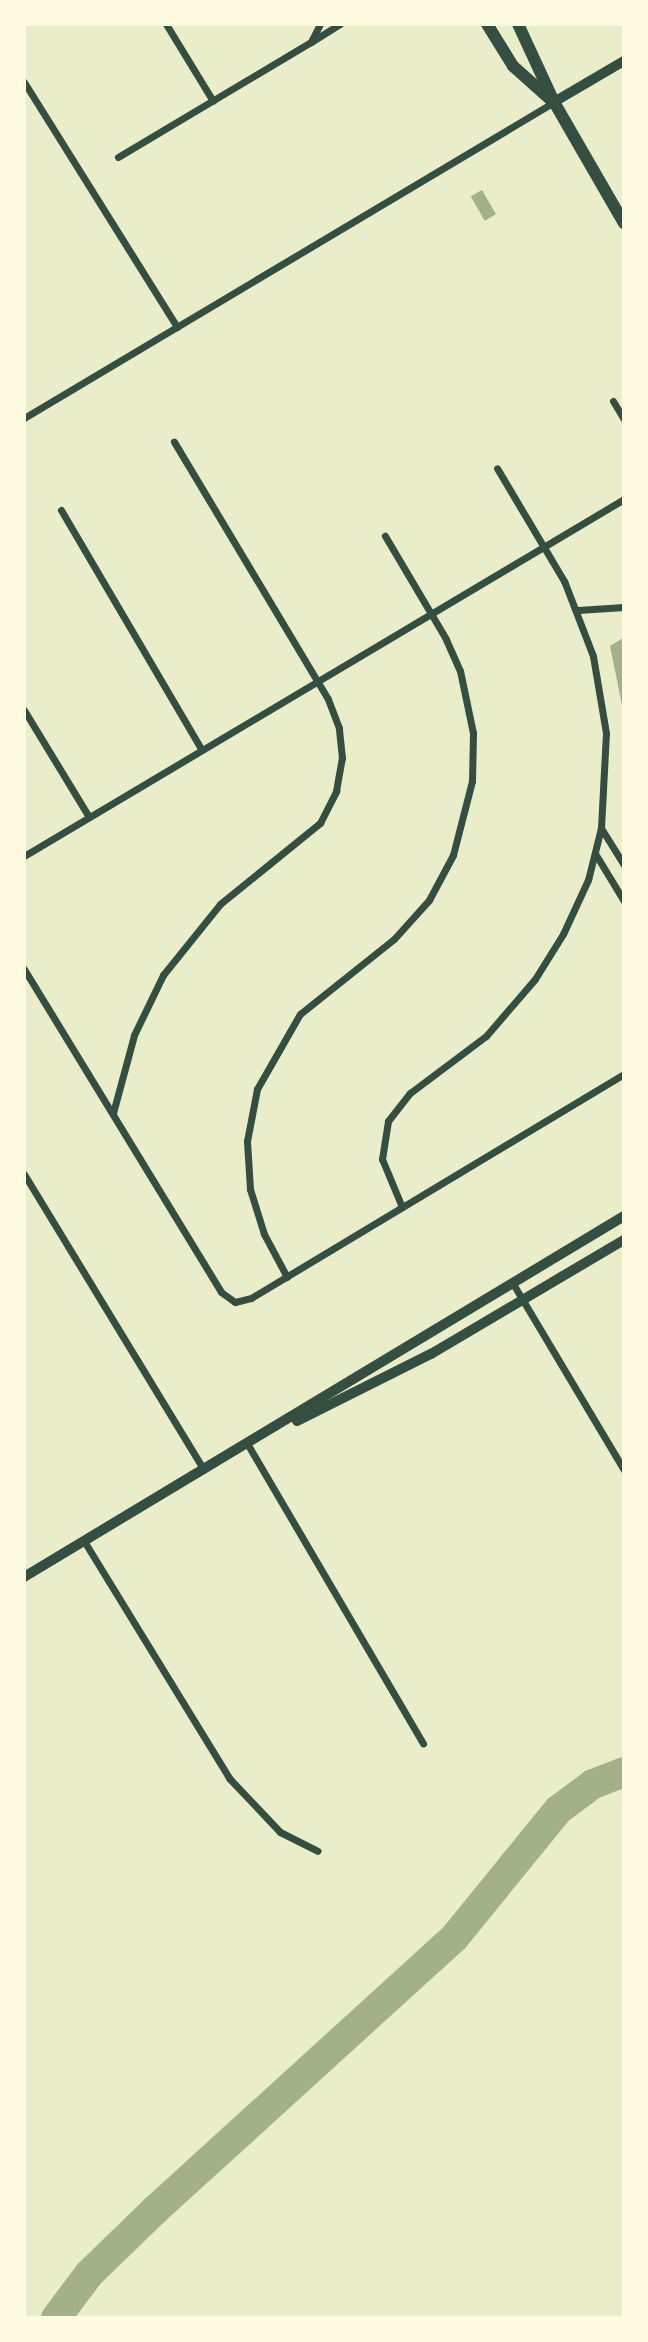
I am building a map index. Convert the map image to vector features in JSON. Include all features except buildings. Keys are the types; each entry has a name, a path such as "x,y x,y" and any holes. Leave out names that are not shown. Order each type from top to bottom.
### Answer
{"main road":[{"path":"487,24 513,66 554,102"},
{"path":"518,24 554,102 624,223"}],"street":[{"path":"166,24 213,101"},
{"path":"310,42 320,24"},
{"path":"118,157 340,24"},
{"path":"24,418 624,61"},
{"path":"24,82 177,327"},
{"path":"613,401 624,419"},
{"path":"113,1114 134,1035 163,975 220,904 309,835 327,811 339,780 342,747 335,715 318,682 174,442"},
{"path":"402,1207 382,1159 388,1121 410,1093 472,1048 517,1002 563,934 596,855 601,828 604,711 593,656 578,610 545,545 497,468"},
{"path":"24,856 624,499"},
{"path":"61,510 202,750"},
{"path":"287,1277 264,1234 248,1179 248,1129 257,1089 300,1014 394,939 429,900 453,855 468,804 474,755 471,711 460,671 432,613 385,536"},
{"path":"578,610 624,607"},
{"path":"24,710 89,817"},
{"path":"601,828 624,865"},
{"path":"596,855 624,901"},
{"path":"24,969 221,1292 235,1302 251,1298 287,1277 624,1074"},
{"path":"24,1174 205,1470"},
{"path":"26,1574 248,1445 624,1216"},
{"path":"248,1445 431,1354 624,1240"},
{"path":"512,1282 624,1470"},
{"path":"248,1445 423,1742"},
{"path":"84,1541 229,1778 280,1832 318,1851"}],"shaded area":[{"path":"482,190 496,214 485,221 471,196"},
{"path":"623,638 623,710 610,646"}],"waterway":[{"path":"56,2318 89,2274 155,2210 454,1938 558,1810 593,1784 624,1772"}]}
